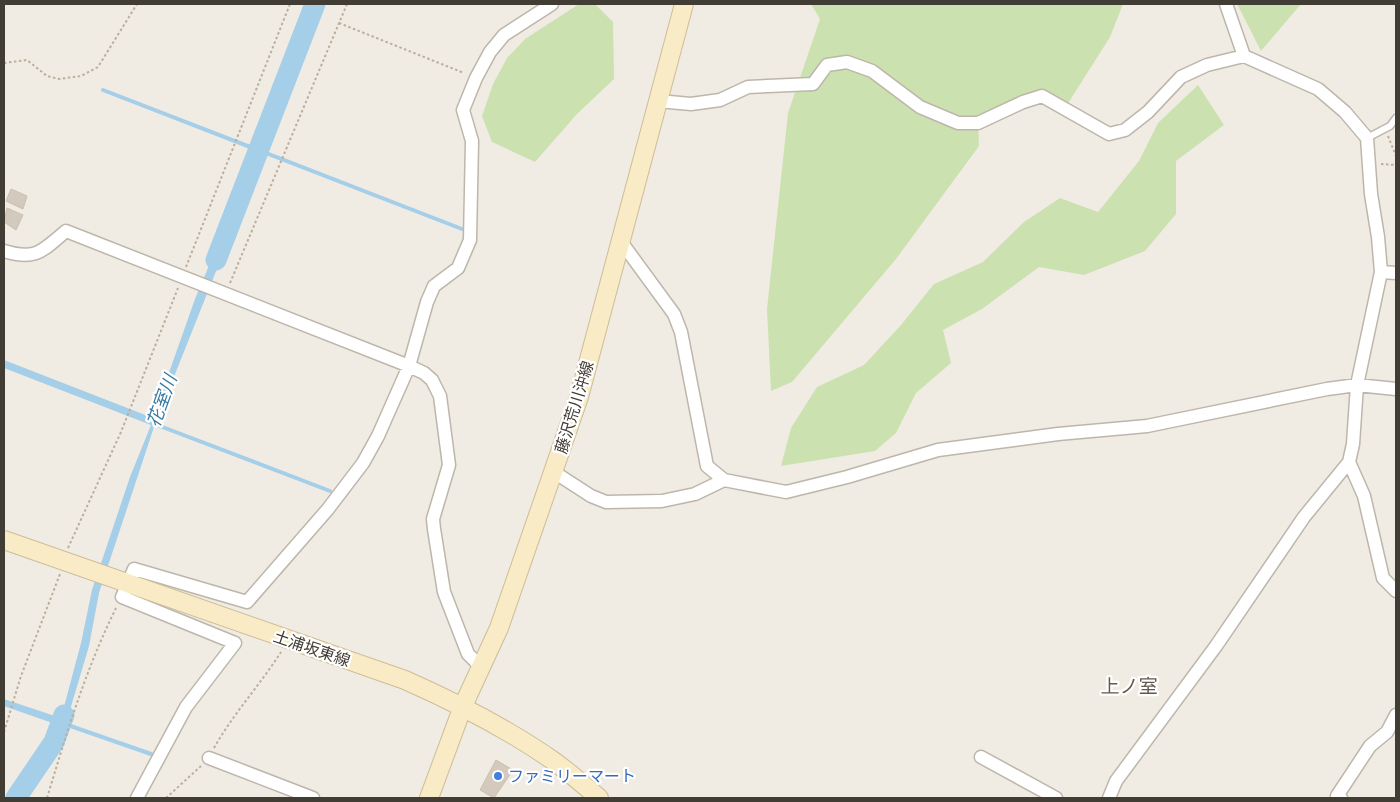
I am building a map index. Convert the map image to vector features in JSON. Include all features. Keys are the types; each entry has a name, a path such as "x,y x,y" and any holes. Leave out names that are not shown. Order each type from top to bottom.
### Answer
{"main road":[{"name":"藤沢荒川沖線","path":"429,798 463,706 499,628 579,397 622,242 684,4"},
{"name":"土浦坂東線","path":"4,540 68,563 123,588 288,639 405,680 463,706 556,763 599,798"}],"street":[{"path":"137,798 186,708 235,643 123,588 134,569 246,602 328,509 363,463 378,436 409,366 426,302 434,286 458,268 470,240 472,141 463,110 476,78 490,52 504,35 523,20 552,4"},
{"path":"1226,4 1244,56"},
{"path":"658,101 692,104 720,100 748,87 813,84 827,65 848,62 872,71 920,107 958,123 978,124 1023,102 1042,96 1109,134 1125,130 1148,112 1181,77 1207,64 1244,56 1318,89 1345,112 1367,138 1371,194 1381,272 1357,385 1350,462 1304,517 1216,646 1116,781 1109,798"},
{"path":"4,251 21,256 32,256 41,252 66,231 224,292 424,373 432,380 440,396 449,465 433,519 444,592 468,654 482,668"},
{"path":"622,242 674,314 681,332 707,466 724,480 786,492 847,477 938,450 1058,434 1147,426 1327,389 1357,385 1396,389"},
{"path":"1381,272 1396,274"},
{"path":"1350,462 1364,496 1383,578 1396,591"},
{"path":"554,472 584,492 606,502 662,501 695,494 724,480"},
{"path":"1341,798 1337,796 1370,746 1386,732 1396,715"},
{"path":"981,757 1056,798"},
{"path":"209,758 313,798"}],"lane":[{"path":"1367,138 1391,127 1396,118"}],"path":[{"path":"4,63 27,60 47,76 59,79 81,76 98,67 137,4"},
{"path":"235,147 290,4"},
{"path":"224,292 347,4"},
{"path":"339,23 476,78"},
{"path":"1391,127 1396,156"},
{"path":"1384,164 1396,165"},
{"path":"127,418 130,408"},
{"path":"47,798 66,732 98,644 123,588"},
{"path":"166,798 209,758 226,726 250,698 288,639"},
{"path":"4,732 14,702"}],"green space":[{"path":"579,4 595,4 613,22 614,79 576,115 535,162 492,142 482,116 493,84 507,58 525,39"},
{"path":"811,4 1123,4 1110,37 1067,105 1042,96 978,123 979,146 896,259 792,382 771,391 767,309 788,113 820,19"},
{"path":"1237,4 1301,4 1261,51"},
{"path":"1198,85 1224,125 1176,161 1176,214 1145,251 1084,275 1039,267 982,309 943,330 951,363 916,393 896,433 875,451 781,466 791,428 817,387 864,365 901,325 934,284 983,262 1024,222 1060,198 1098,212 1139,161 1158,123"}],"water":[{"path":"223,232 230,236 154,427 99,593 89,646 70,710 57,743 50,740 58,725 4,706 4,699 61,718 81,643 92,590 130,477 151,425 4,368 4,360 153,418 195,299"}],"building":[{"path":"11,189 27,196 23,209 6,201"},
{"path":"7,208 23,215 16,230 4,222"},
{"name":"ファミリーマート","path":"496,760 513,770 494,798 480,790"}],"waterway":[{"name":"花室川","path":"216,260 315,4"},
{"path":"103,90 462,229"},
{"path":"152,423 330,491"},
{"name":"花室川","path":"16,798 54,742 64,715"},
{"path":"59,722 151,754"}],"place":[{"name":"ファミリーマート","path":"498,776"}],"district":[{"name":"上ノ室","path":"1129,686"}]}
